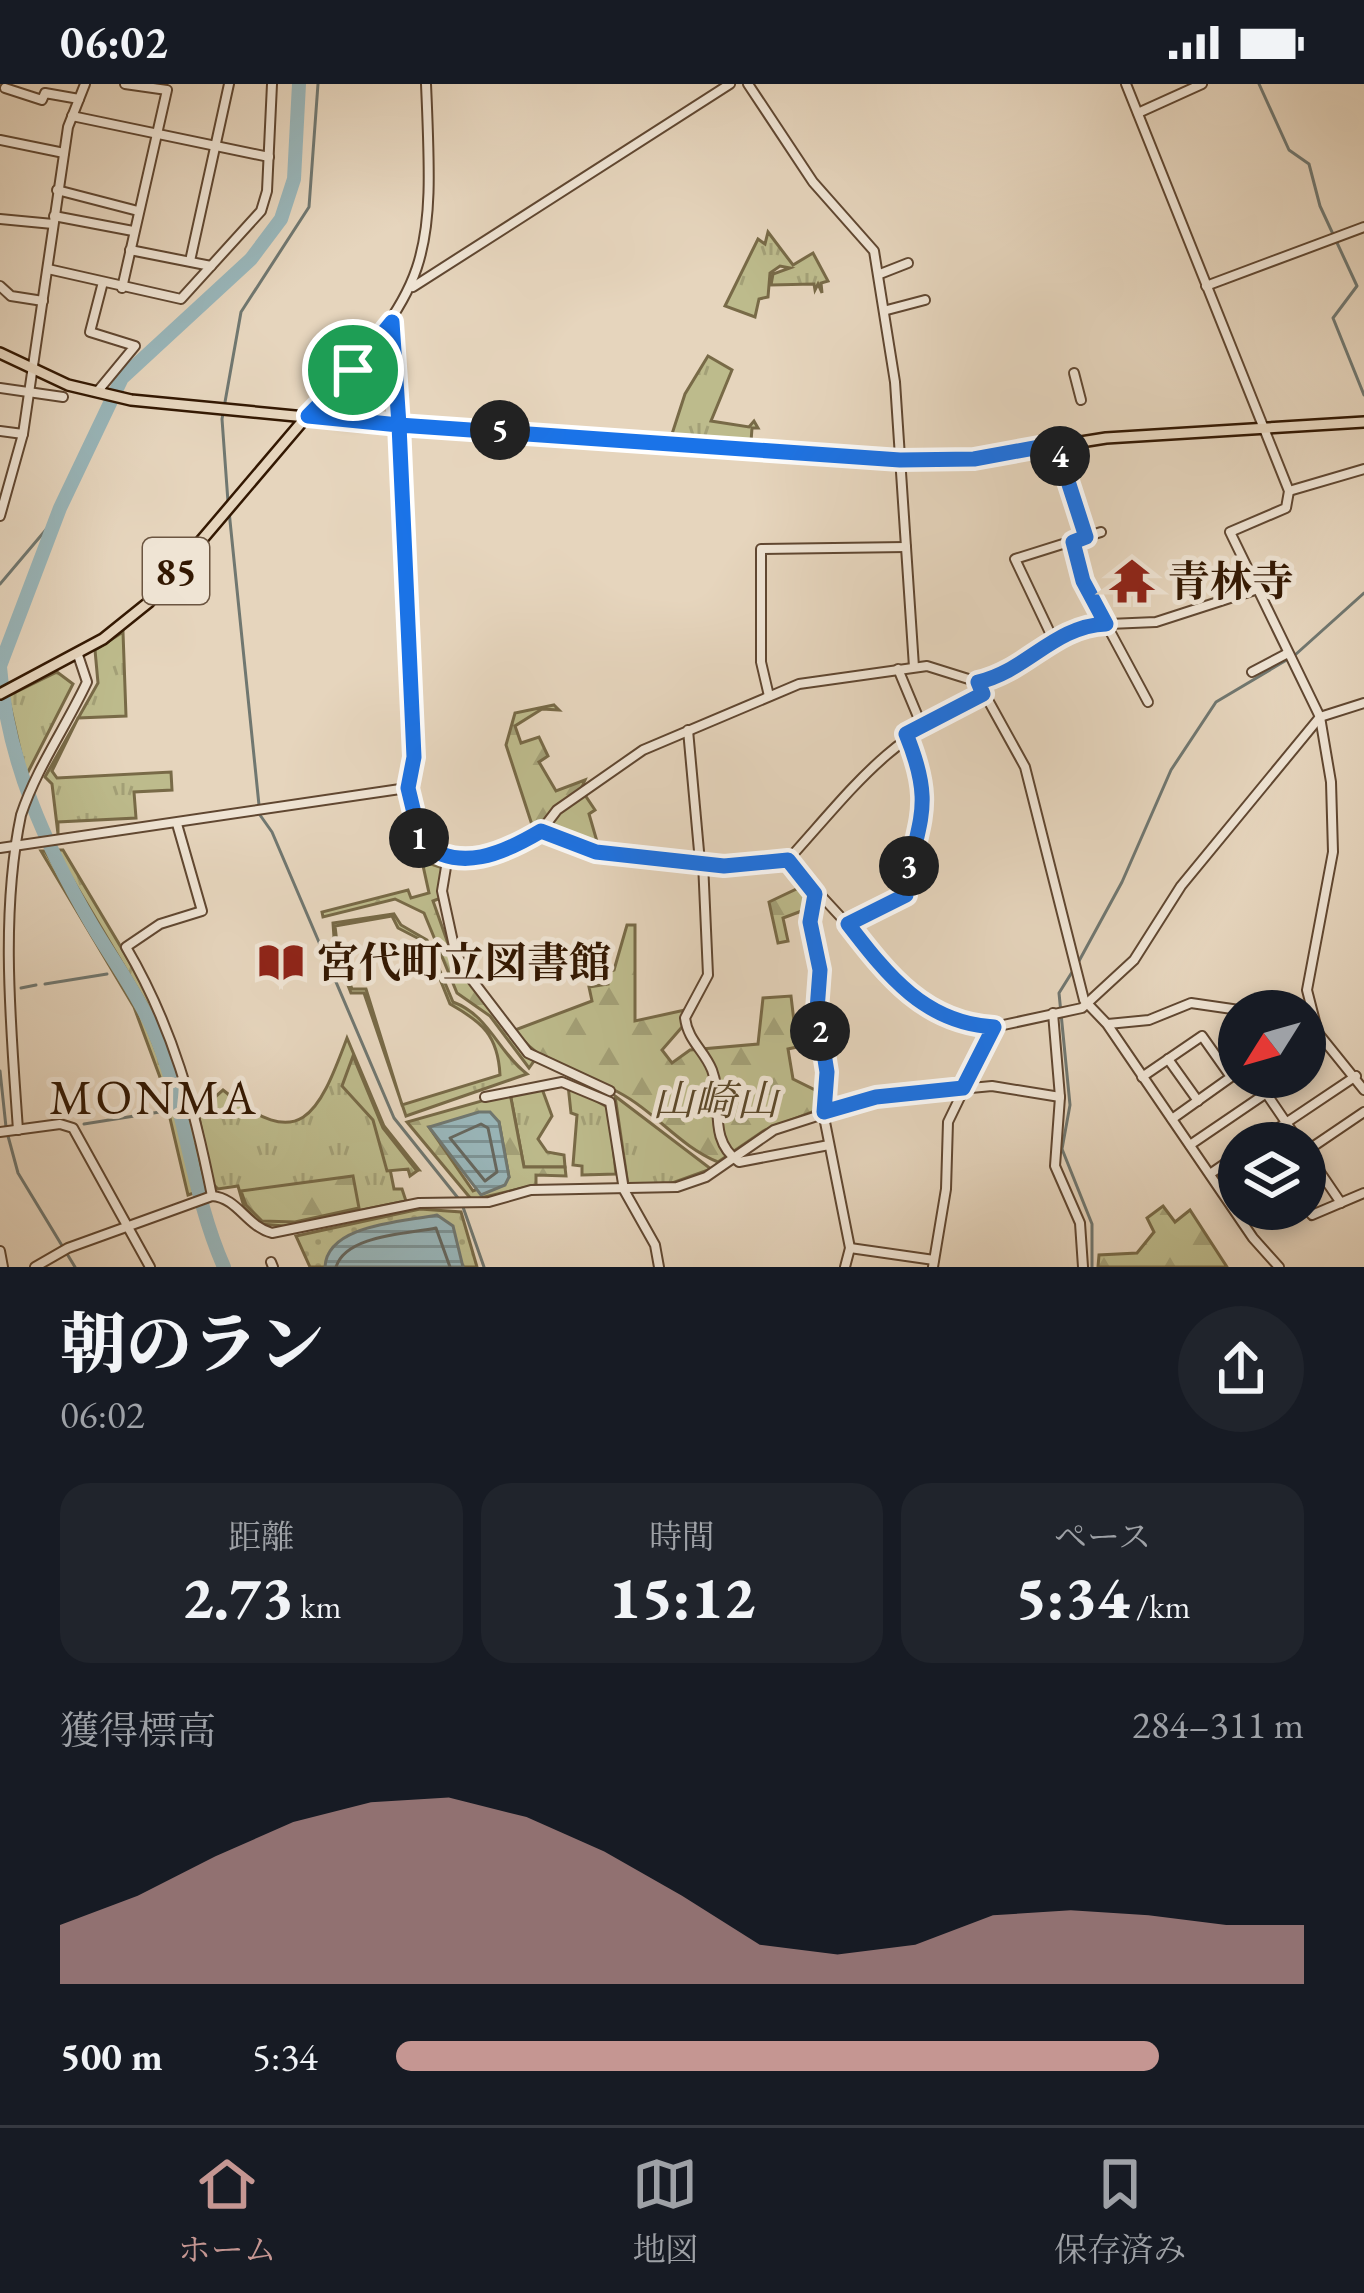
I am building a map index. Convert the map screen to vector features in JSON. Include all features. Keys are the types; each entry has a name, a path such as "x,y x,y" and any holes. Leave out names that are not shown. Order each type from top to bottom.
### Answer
{"main road":[{"path":"0,352 33,372 131,400 399,425 900,460 974,459 1056,444 1364,422"},
{"name":"85","path":"0,694 78,655 149,602 308,416"}],"street":[{"path":"58,95 60,84"},
{"path":"0,516 23,434 64,153 85,84"},
{"path":"122,288 167,90 125,84"},
{"path":"190,261 229,84"},
{"path":"48,269 181,299 261,211 272,84"},
{"path":"308,416 392,322 413,286 429,228 426,84"},
{"path":"413,286 730,84"},
{"path":"748,84 813,182 865,235 880,274 900,460 914,667"},
{"path":"1126,84 1289,491 1286,508 1230,532 1320,717 1331,782 1333,852 1308,990"},
{"path":"1137,113 1202,84"},
{"path":"4,89 42,100 45,93 79,99"},
{"path":"72,116 269,157"},
{"path":"0,140 64,153"},
{"path":"57,190 138,211"},
{"path":"0,219 53,220 134,231"},
{"path":"1206,286 1364,227"},
{"path":"130,250 213,266"},
{"path":"880,274 908,263"},
{"path":"97,394 136,346 90,332 103,282"},
{"path":"0,286 11,296 43,301"},
{"path":"886,310 925,300"},
{"path":"392,322 414,757 408,788 421,842 448,855 480,859 541,831 589,785 643,750 825,677 914,667 946,669 978,682 1005,674 1053,639 1085,625 1156,622 1255,590"},
{"path":"1074,373 1081,400"},
{"path":"0,388 63,398"},
{"path":"0,431 23,434"},
{"path":"1056,444 1086,537"},
{"path":"1289,491 1364,469"},
{"path":"1053,639 1016,559 1101,532"},
{"path":"1073,542 1083,581 1148,702"},
{"path":"769,696 761,662 761,549 906,547"},
{"path":"1252,672 1288,653"},
{"path":"78,655 87,682 21,814 4,909 8,1131 60,1124 73,1128 150,1267"},
{"path":"898,669 920,724"},
{"path":"978,682 1025,767 1066,921 1072,965 1088,1005 1107,1024 1218,1187"},
{"path":"541,831 596,852 724,866 788,860 884,752 920,724 983,694"},
{"path":"788,860 924,1007 968,1025 994,1027 1088,1005 1134,960 1181,886 1320,717 1364,704"},
{"path":"688,730 708,975 685,1018 690,1040 712,1069 716,1124 733,1158"},
{"path":"848,924 906,895 909,866 920,842 924,778 906,734"},
{"path":"0,848 35,847 408,788"},
{"path":"177,824 202,911 155,926 126,947 162,1010 190,1087 208,1197"},
{"path":"448,855 442,891 461,964 524,1049 547,1065 610,1091"},
{"path":"815,894 810,922 820,970 817,1010 827,1072 824,1112 850,1248 845,1267"},
{"path":"1107,1024 1149,1020 1191,1003 1218,1007"},
{"path":"1054,1013 1060,1097 1055,1166 1080,1223 1083,1267"},
{"path":"850,1248 933,1263 946,1189 948,1122 994,1027"},
{"path":"1142,1077 1202,1036 1212,1049 1231,1077 1172,1119"},
{"path":"1326,1038 1364,1090"},
{"path":"1168,1059 1198,1101"},
{"path":"544,1083 547,1065"},
{"path":"1287,1122 1356,1076"},
{"path":"484,1097 570,1082 610,1102 624,1190 655,1244 659,1267"},
{"path":"35,1267 64,1251 208,1197 224,1198 253,1225 272,1233 419,1203 489,1202 548,1188 624,1190 695,1182 774,1130 876,1097 1002,1087 1060,1097"},
{"path":"1190,1145 1259,1098"},
{"path":"1326,1135 1364,1112"},
{"path":"733,1158 773,1158 829,1145"},
{"path":"1210,1174 1218,1168"},
{"path":"1326,1181 1341,1203"},
{"path":"1326,1209 1364,1193"},
{"path":"1250,1230 1279,1267"},
{"path":"0,1251 3,1267"}],"green space":[{"path":"768,232 793,265 813,253 828,281 821,283 822,293 818,284 815,290 814,284 771,285 773,274 790,268 780,266 770,273 768,297 759,299 755,317 725,306 758,239 765,244"},
{"path":"708,356 732,370 711,421 749,427 754,421 758,428 752,428 751,442 671,437 685,394"},
{"path":"123,632 126,716 78,718 98,683 95,650"},
{"path":"57,672 73,684 26,776 8,696"},
{"path":"554,705 559,710 542,709 515,726 521,743 539,737 548,756 539,762 556,791 585,780 581,789 595,810 589,814 598,845 629,851 656,849 655,856 596,849 541,827 534,831 506,745 515,713"},
{"path":"76,722 52,771 57,778 171,772 172,790 134,792 136,818 58,822 58,834 52,784 45,777"},
{"path":"55,850 63,850 159,1011 188,1089 205,1191 200,1192 162,1039 146,1003"},
{"path":"41,851 140,1009 170,1087 194,1193 188,1195 161,1080 134,1007"},
{"path":"422,861 443,868 441,898 433,901 451,952 534,1061 529,1068 490,1016 457,993 424,913 395,899 323,917 322,912 408,890 411,898 429,893"},
{"path":"805,885 811,894 807,909 783,918 788,941 778,943 769,902"},
{"path":"394,914 401,925 427,940 453,1002 476,1016 527,1074 406,1116 402,1105 500,1075 496,1050 479,1024 450,1004 425,942 398,928 392,916 335,926 338,952 352,989 366,989 400,1097 364,993 351,993 335,952 333,923"},
{"name":"山崎山","path":"627,925 635,925 635,1021 685,1010 682,1027 662,1050 672,1063 690,1050 758,1044 763,998 791,996 797,1047 788,1049 793,1079 821,1093 820,1109 765,1130 718,1162 691,1147 632,1100 549,1061 525,1042 515,1030 592,1001 589,987 608,984 607,972 614,970"},
{"path":"347,1038 384,1126 419,1170 390,1169 394,1189 402,1189 406,1201 284,1226 261,1224 244,1207 238,1186 218,1189 212,1183 198,1112 223,1090 271,1120 303,1117 326,1088"},
{"path":"353,1056 383,1128 417,1171 410,1176 408,1169 387,1171 373,1120 342,1086"},
{"path":"568,1085 609,1108 616,1174 582,1175 582,1166 573,1165 577,1115 571,1113"},
{"path":"541,1086 552,1116 538,1139 547,1152 564,1155 565,1167 524,1167 510,1093"},
{"path":"510,1093 524,1167 565,1167 566,1176 536,1175 536,1185 472,1200 407,1122","holes":["499,1122 509,1177 473,1191 429,1127"]},
{"path":"615,1096 711,1169 664,1186 628,1185"},
{"path":"353,1176 359,1208 295,1222 262,1221 246,1205 241,1191"},
{"path":"1163,1206 1175,1222 1190,1210 1227,1267 1098,1267 1099,1255 1137,1253 1154,1232 1147,1218"},
{"path":"420,1209 461,1212 477,1267 310,1267 296,1236"}],"water":[{"path":"490,1112 499,1122 509,1177 505,1185 481,1195 429,1127"},
{"path":"437,1215 453,1226 463,1267 325,1267 329,1253 353,1233"}],"waterway":[{"path":"0,666 60,508 122,378 251,259 281,219 294,179 299,84"},
{"path":"228,502 222,419 241,312 309,207 318,84"},
{"path":"1259,84 1289,150 1309,164 1320,206 1357,286 1333,318 1364,395"},
{"path":"229,511 260,815 272,832 394,1118 458,1198"},
{"path":"0,584 55,519"},
{"path":"1079,961 1122,882 1171,770 1216,702 1295,655 1364,593"},
{"path":"0,667 11,735 31,801 75,895 153,1029 224,1267"},
{"path":"1074,969 1059,993 1070,1105 1062,1149 1092,1224 1092,1267"},
{"path":"45,984 107,974"},
{"path":"21,988 36,985"},
{"path":"0,1071 6,1127"},
{"path":"84,1124 166,1111"},
{"path":"8,1136 18,1173 75,1267"},
{"path":"463,1207 484,1267"}],"place":[{"name":"青林寺","path":"1132,581"},
{"name":"宮代町立図書館","path":"281,962"}],"district":[{"name":"MONMA","path":"154,1097"}],"route":[{"path":"353,370 308,416 399,425 414,757 408,788 421,842 457,858 480,859 541,831 596,852 724,866 788,860 815,894 810,922 820,970 817,1010 827,1072 824,1112 892,1094 963,1088 994,1027 968,1025 924,1007 874,958 848,924 889,908 906,895 909,866 920,842 924,778 906,734 983,694 978,682 1005,674 1065,632 1106,624 1083,581 1073,542 1086,537 1056,444 974,459 900,460 399,425 392,322 353,370"}]}
